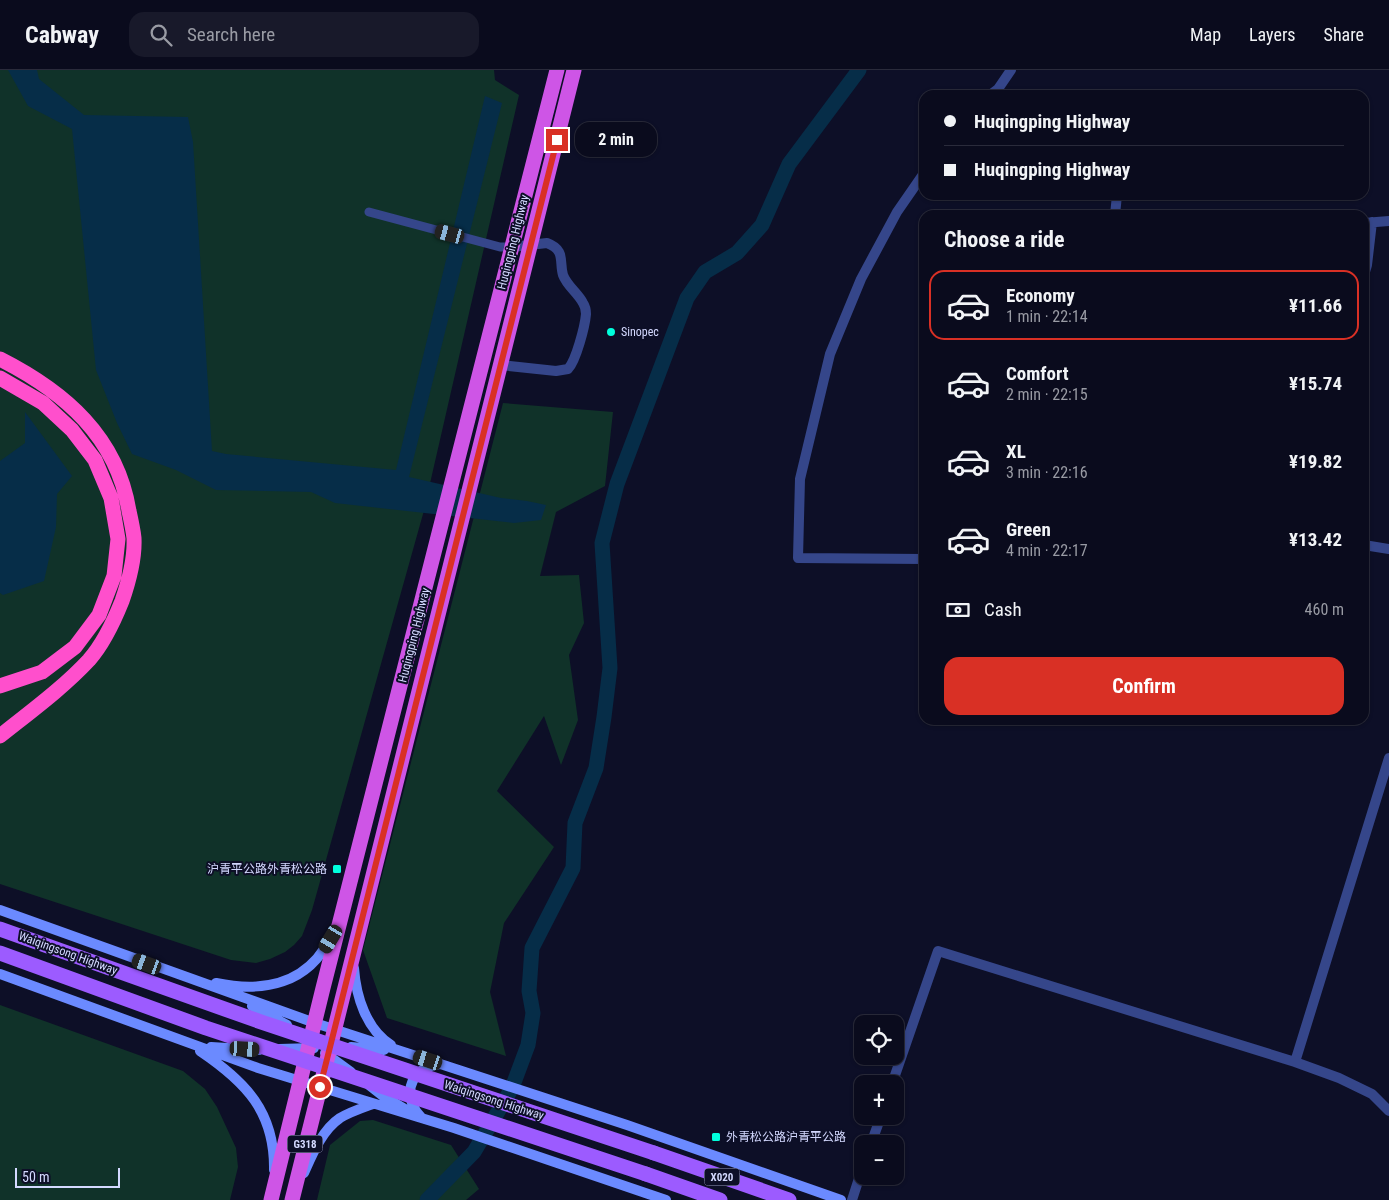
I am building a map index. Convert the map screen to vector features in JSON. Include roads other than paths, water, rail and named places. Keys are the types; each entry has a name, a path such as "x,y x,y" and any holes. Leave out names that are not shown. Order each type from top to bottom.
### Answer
{"highway":[{"name":"Huqingping Highway","path":"293,1200 320,1087 319,1048 314,1023 557,70"},
{"name":"Huqingping Highway","path":"272,1194 300,1081 319,1048 334,1029 574,70"},
{"path":"0,359 25,372 52,390 84,419 110,453 126,494 134,539 130,580 114,624 90,659 0,736"},
{"path":"0,378 43,403 72,430 95,460 111,498 118,539 114,576 99,615 75,648 42,672 0,686"}],"main road":[{"path":"0,910 314,1023 543,1097 841,1200"},
{"path":"176,974 227,985 248,987 265,987 281,983 297,976 312,965 321,955 331,939 342,911"},
{"name":"Waiqingsong Highway","path":"0,929 254,1020 790,1200"},
{"name":"Waiqingsong Highway","path":"0,953 206,1028 720,1200"},
{"path":"353,956 355,987 360,1002 374,1029 388,1043 414,1056"},
{"path":"0,974 300,1081 454,1128 666,1200"},
{"path":"218,989 254,1007 319,1048 383,1096 421,1118"},
{"path":"187,1042 214,1048 261,1050 375,1049 414,1056"},
{"path":"187,1042 232,1075 259,1105 270,1130 274,1157 272,1194"},
{"path":"421,1118 411,1103 410,1094 413,1082 420,1071 440,1064"},
{"path":"293,1200 314,1150 329,1129 339,1119 372,1104"}],"street":[{"path":"997,90 1011,70"},
{"path":"919,180 898,212 861,279 830,354 800,479 798,558 919,559"},
{"path":"1369,222 1389,221"},
{"path":"500,366 556,371 568,369 574,359 586,312 583,304 563,274 560,253 552,245 547,243 512,247"},
{"path":"1369,546 1389,550"},
{"path":"1295,1062 1389,758"},
{"path":"895,1075 938,951 1295,1062 1339,1078 1372,1094 1389,1111"},
{"path":"852,1200 857,1185"}],"lane":[{"path":"369,212 500,247 512,247"}],"water":[{"path":"8,70 37,70 39,79 84,115 188,117 193,142 212,451 226,454 396,470 485,96 502,103 409,477 501,498 546,505 541,520 514,523 335,503 311,492 216,490 176,470 132,454 117,423 96,370 72,129 28,106"},
{"path":"25,412 72,476 57,494 56,527 44,581 3,595 0,593 0,461 25,443"}],"waterway":[{"path":"427,1200 474,1152 512,1088 528,1045 533,1013 529,991 532,948 573,868 575,823 596,768 604,717 610,668 602,543 617,484 687,298 705,272 737,253 762,225 789,164 859,70"}],"place":[{"name":"Sinopec","path":"611,332"},
{"name":"沪青平公路外青松公路","path":"337,869"},
{"name":"外青松公路沪青平公路","path":"716,1137"}]}
